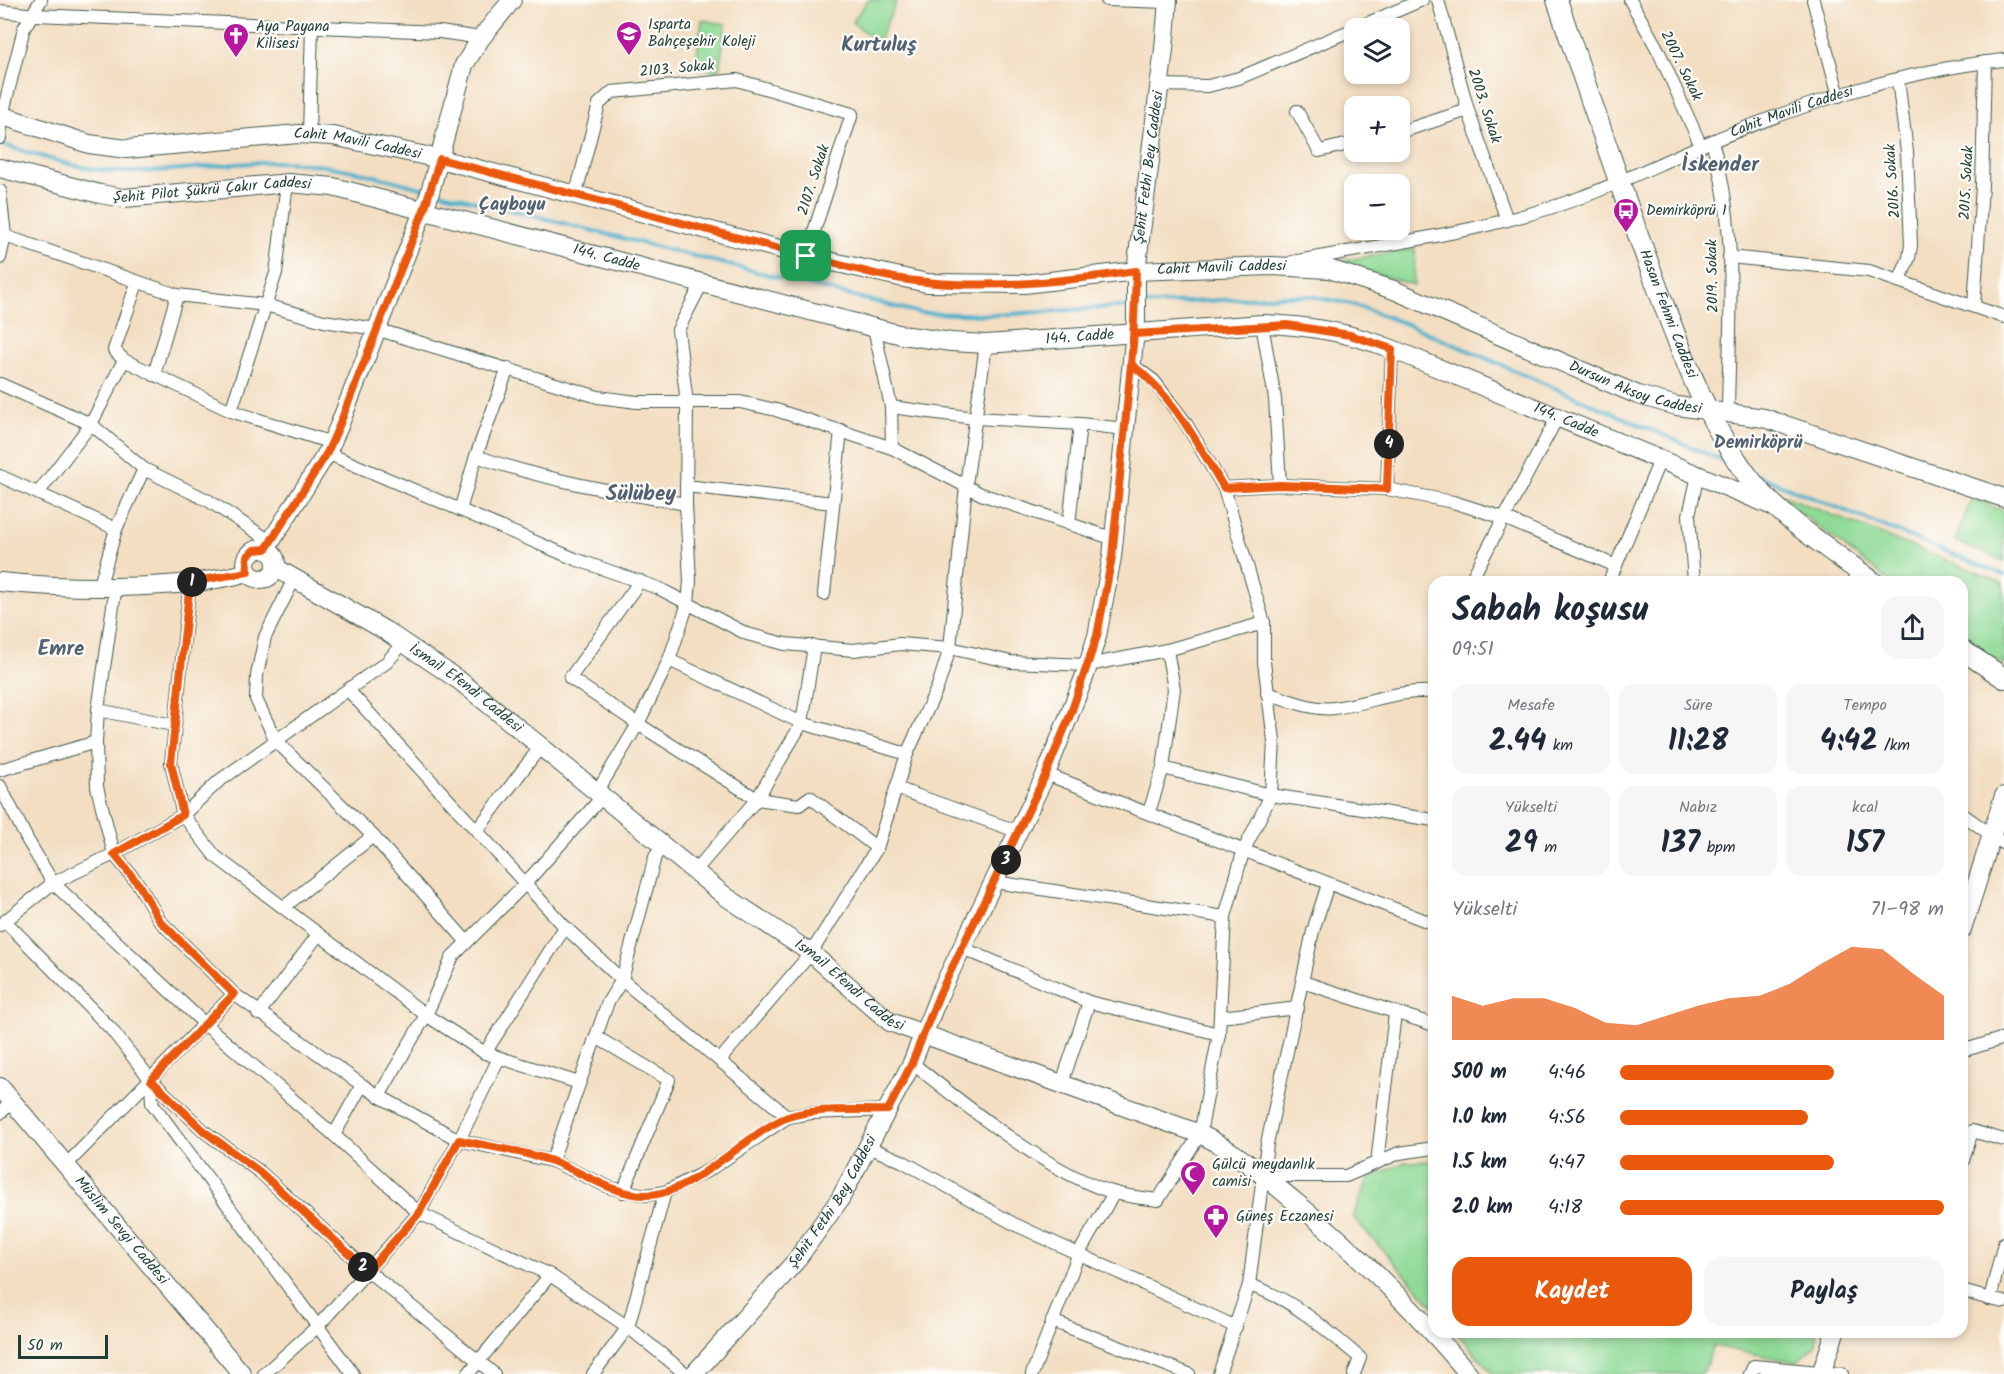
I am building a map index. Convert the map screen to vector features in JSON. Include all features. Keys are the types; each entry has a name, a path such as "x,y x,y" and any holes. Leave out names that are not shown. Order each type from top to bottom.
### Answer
{"main road":[{"name":"Hasan Fehmi Caddesi","path":"1557,0 1618,182 1679,345 1755,485 1777,507"},
{"name":"144. Cadde","path":"1777,507 1865,576"},
{"path":"1968,654 2004,678"}],"street":[{"path":"0,138 1,121 21,36 41,0"},
{"path":"248,572 246,562 250,553 268,545 329,448 427,203 459,77 481,38 512,0"},
{"path":"1107,0 1168,1"},
{"path":"1160,85 1209,86 1239,78 1422,0"},
{"name":"2003. Sokak","path":"1438,0 1468,110 1507,220"},
{"name":"2007. Sokak","path":"1630,0 1706,144"},
{"path":"1813,0 1839,96"},
{"name":"Şehit Fethi Bey Caddesi","path":"694,1374 812,1241 868,1147 912,1063 922,1034 1046,774 1088,665 1105,598 1114,539 1135,328 1135,278 1160,85 1168,1"},
{"path":"0,11 440,32 481,38"},
{"path":"309,134 312,26"},
{"name":"Cahit Mavili Caddesi","path":"1,121 89,144 127,149 309,134 333,136 438,165 576,193 806,256 905,280 947,284 1024,284 1135,278 1271,266 1414,241 1507,220 1569,202 1706,144 1839,96 1929,71 2004,60"},
{"name":"2015. Sokak","path":"1974,306 1982,186 1985,62"},
{"name":"2016. Sokak","path":"1898,79 1907,152 1911,245 1900,279"},
{"name":"2103. Sokak","path":"576,193 599,104 615,90 736,80 852,114"},
{"path":"1410,129 1468,110"},
{"path":"1297,111 1319,151 1344,145"},
{"name":"2107. Sokak","path":"806,256 852,114"},
{"name":"2019. Sokak","path":"1706,144 1724,189 1729,257 1717,416"},
{"name":"Şehit Pilot Şükrü Çakır Caddesi","path":"0,168 124,198 287,183 333,187 427,203"},
{"path":"231,411 276,273 287,183"},
{"path":"0,191 5,236 0,258"},
{"name":"144. Cadde","path":"427,203 702,283 874,328 926,339 986,344 1135,328 1262,324 1327,331 1369,340 1777,507"},
{"path":"5,236 177,296 265,305 324,321 376,329 598,397 637,402 740,402 841,430 892,448 981,494 1114,539"},
{"path":"1729,257 1859,269 1900,279 2004,317"},
{"name":"Dursun Aksoy Caddesi","path":"1271,266 1313,267 1346,273 1394,290 1619,388 1657,401 1717,416 1764,418 2004,498"},
{"path":"137,283 114,350 124,360 231,411 329,448 460,510 575,559 640,580 747,633 784,644 854,650 900,644 950,648 1011,662 1088,665 1167,650 1264,623"},
{"path":"379,1096 426,1015 453,956 524,885 600,794 669,660 688,603 690,539 686,504 687,403 678,330 702,283"},
{"path":"154,375 177,296"},
{"path":"1262,324 1275,399 1280,485"},
{"path":"874,328 891,407 892,448"},
{"path":"720,1060 811,953 877,848 907,754 938,686 950,648 966,485 986,344"},
{"path":"1387,489 1392,349"},
{"path":"38,493 91,424 124,360"},
{"path":"912,1063 1034,1152 1078,1179 1114,1193 1158,1200 1200,1134 1219,1034 1225,917 1244,852 1271,795 1274,741 1267,693 1264,623 1224,488 1178,414 1154,381 1131,364"},
{"path":"460,510 476,456 508,368"},
{"path":"0,384 91,424 144,469 210,501 268,545 276,558 276,568 270,576 261,579 248,572 190,582 108,585 0,582"},
{"path":"891,407 975,418 1125,429"},
{"path":"1473,576 1557,418"},
{"path":"1070,524 1080,424"},
{"path":"824,594 841,430"},
{"path":"476,456 520,472 597,489 686,504"},
{"path":"1612,576 1660,460"},
{"path":"144,469 116,529 108,585 98,710 97,787 114,854 139,885 160,921 234,994 258,1014 280,1025 362,1085 459,1140 552,1161 622,1192 646,1195 665,1192 709,1170 788,1117 811,1113 888,1110"},
{"path":"0,476 116,529"},
{"path":"1694,576 1689,515 1698,476"},
{"path":"1224,488 1280,485 1387,489 1453,502 1504,518 1616,566"},
{"path":"686,486 834,503"},
{"name":"İsmail Efendi Caddesi","path":"276,568 404,642 460,681 662,846 741,907 811,953 882,1017 922,1034 1200,1134 1237,1155 1375,1271 1428,1329"},
{"path":"295,577 264,637 256,675 256,699 276,741 373,836 467,942"},
{"path":"640,580 570,678 757,799 799,805 810,797 877,848"},
{"path":"190,582 173,725 171,763 183,815 215,856 426,1015 485,1053 579,1083"},
{"path":"404,642 387,662 219,781 183,815 114,854 53,884 3,923 111,1029 151,1080 205,1132 260,1172 368,1271 494,1374"},
{"path":"695,871 757,799 802,723 814,646"},
{"path":"1149,812 1163,768 1174,689 1167,650"},
{"path":"669,660 802,723 907,754"},
{"path":"1267,693 1314,706 1333,708 1407,691 1428,689"},
{"path":"349,691 405,754 478,829 524,885 565,927 622,980 788,1117"},
{"path":"98,710 173,725"},
{"path":"0,770 96,742"},
{"path":"478,829 541,746"},
{"path":"1163,768 1271,795 1428,819"},
{"path":"1046,774 1428,922"},
{"path":"0,786 53,884 206,1025 334,1135 419,1213 550,1275 628,1327 686,1374"},
{"path":"896,788 1019,832"},
{"path":"1968,915 1998,839 2004,796"},
{"path":"1968,818 1998,839"},
{"path":"284,907 373,836"},
{"path":"552,1161 608,1002 622,980 650,873 662,846"},
{"path":"995,882 1225,917"},
{"path":"1219,1374 1249,1285 1267,1144 1314,931 1328,884"},
{"path":"485,1053 565,927"},
{"path":"258,1014 318,935"},
{"path":"962,948 1089,1002 1219,1034"},
{"path":"1303,982 1428,1023"},
{"path":"66,1165 234,994"},
{"path":"1062,1083 1089,1002"},
{"path":"1220,1017 1298,1008"},
{"path":"1377,1162 1395,1014"},
{"path":"596,1037 669,1080 622,1192"},
{"path":"1968,1049 2004,1038"},
{"path":"264,1374 318,1326 419,1213 500,1058"},
{"path":"151,1080 152,1103 353,1374"},
{"path":"334,1135 362,1085"},
{"name":"Müslim Sevgi Caddesi","path":"0,1087 6,1107 66,1165 242,1374"},
{"path":"1968,1130 2004,1140"},
{"path":"868,1147 902,1161 1014,1224 1236,1327"},
{"path":"1264,1176 1346,1176 1399,1153 1428,1149"},
{"path":"593,1374 628,1327 665,1192"},
{"path":"1032,1374 1079,1253 1114,1193"},
{"path":"1989,1299 2004,1243"},
{"path":"468,1374 550,1275"},
{"path":"1249,1285 1273,1292 1327,1330 1360,1358 1354,1374"},
{"path":"1968,1293 2004,1302"},
{"path":"1052,1321 1189,1374"},
{"name":"İsmail Efendi Caddesi","path":"1436,1338 1469,1374"},
{"path":"1821,1372 1833,1338"},
{"path":"1750,1374 1754,1366 1842,1374"}],"green space":[{"path":"868,0 897,0 878,42 852,22"},
{"path":"702,20 726,24 719,71 695,67"},
{"path":"1415,249 1414,285 1334,262"},
{"path":"1772,491 2004,583 2004,665 1968,641 1968,576 1882,576"},
{"path":"1972,498 2004,511 2004,561 1955,541"},
{"path":"1428,1161 1428,1300 1353,1217 1368,1179 1405,1162"},
{"path":"1461,1338 1816,1338 1816,1345 1796,1362 1713,1346 1703,1374 1493,1374"}],"waterway":[{"path":"0,144 62,162 109,171 163,171 257,162 314,164 425,189"},
{"path":"435,191 920,313 996,315 1132,306"},
{"path":"1142,305 1283,296 1308,296 1352,304 1409,325 1728,463"},
{"path":"1757,475 2004,575"}],"place":[{"name":"Isparta Bahçeşehir Koleji","path":"629,57"},
{"name":"Aya Payana Kilisesi","path":"236,59"},
{"name":"Demirköprü 1","path":"1626,234"},
{"name":"Gülcü meydanlık camisi","path":"1193,1197"},
{"name":"Güneş Eczanesi","path":"1216,1240"}],"district":[{"name":"Kurtuluş","path":"879,45"},
{"name":"İskender","path":"1720,165"},
{"name":"Çayboyu","path":"512,205"},
{"name":"Demirköprü","path":"1758,443"},
{"name":"Sülübey","path":"641,494"},
{"name":"Emre","path":"61,649"}],"route":[{"path":"806,256 576,193 440,159 424,210 339,426 314,475 266,549 254,550 247,557 248,572 190,582 173,725 171,763 183,815 114,854 139,885 160,921 234,994 151,1080 205,1132 260,1172 368,1271 419,1213 459,1140 552,1161 622,1192 646,1195 665,1192 709,1170 788,1117 811,1113 888,1110 912,1063 929,1016 1046,774 1085,675 1097,636 1112,557 1134,334 1262,324 1287,325 1350,335 1392,349 1387,489 1280,485 1224,488 1185,422 1154,381 1131,364 1134,334 1136,321 1136,271 1024,284 927,283 905,280 806,256"}]}
